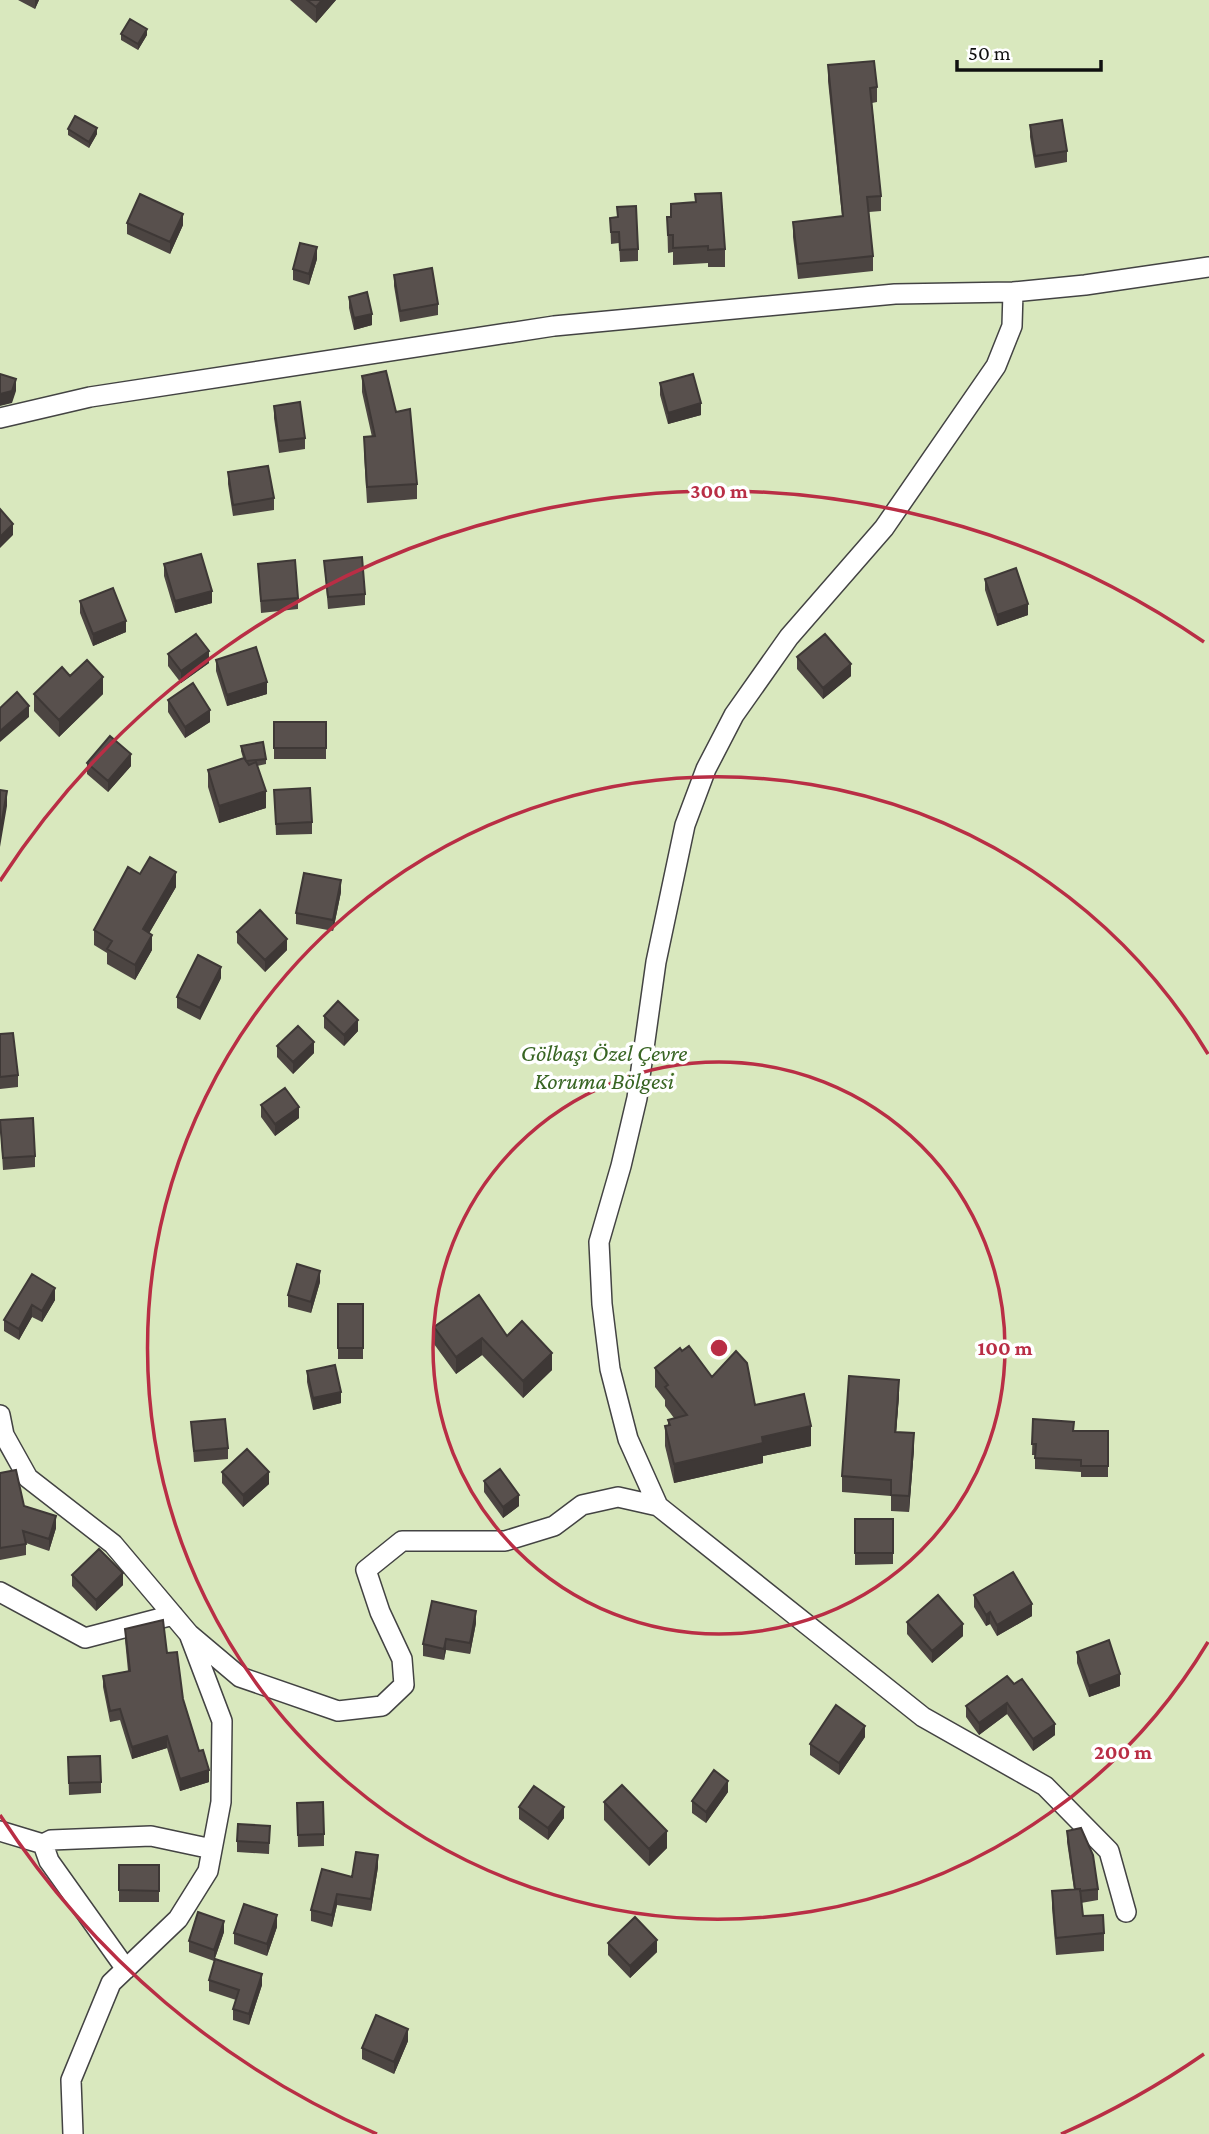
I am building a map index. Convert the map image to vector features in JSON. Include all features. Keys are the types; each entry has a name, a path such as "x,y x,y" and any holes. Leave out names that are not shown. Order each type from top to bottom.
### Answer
{"street":[{"path":"0,418 90,397 554,326 895,294 1013,292 1085,285 1209,267"},
{"path":"658,1506 628,1439 610,1369 601,1304 599,1242 637,1098 656,962 685,825 706,769 734,715 789,637 884,528 996,366 1012,326 1013,292"},
{"path":"0,1415 2,1437 28,1478 113,1544 189,1634 240,1677 338,1711 382,1706 404,1685 402,1659 380,1612 366,1570 402,1541 505,1541 554,1526 582,1505 618,1497 658,1506 923,1717 1045,1786 1109,1851 1126,1912"},
{"path":"0,1592 85,1638 173,1615"},
{"path":"74,2134 71,2080 111,1983 178,1919 208,1871 221,1802 222,1721 189,1634"},
{"path":"1,1833 43,1844 51,1840 151,1836 212,1849"},
{"path":"43,1844 50,1861 126,1969"}],"green space":[{"name":"Gölbaşı Özel Çevre Koruma Bölgesi","path":"0,0 1209,0 1209,2134 0,2134"}],"building":[{"path":"307,0 322,0 316,7"},
{"path":"130,19 147,29 138,44 121,34"},
{"path":"874,61 877,87 870,88 881,196 867,197 873,256 798,264 793,222 843,216 828,65"},
{"path":"75,116 97,128 89,142 68,129"},
{"path":"1062,120 1067,151 1035,156 1030,125"},
{"path":"721,193 725,249 708,250 708,246 673,248 673,235 668,235 667,217 671,217 671,204 696,202 695,194"},
{"path":"140,194 183,214 170,242 127,223"},
{"path":"636,206 638,249 620,250 619,232 611,232 610,218 618,217 617,207"},
{"path":"300,243 317,247 309,274 293,269"},
{"path":"432,268 438,304 400,311 394,275"},
{"path":"367,292 372,314 354,318 349,297"},
{"path":"386,371 396,412 410,409 417,484 367,487 364,437 375,436 362,376"},
{"path":"0,374 16,379 12,391 0,394"},
{"path":"693,374 701,403 668,413 660,383"},
{"path":"300,402 305,438 279,441 274,406"},
{"path":"268,466 274,498 233,505 228,472"},
{"path":"0,509 13,524 0,537"},
{"path":"201,554 212,591 175,601 164,564"},
{"path":"362,557 365,594 328,597 324,561"},
{"path":"295,560 298,598 261,601 258,564"},
{"path":"1016,568 1028,604 997,615 985,579"},
{"path":"113,588 126,621 93,634 80,601"},
{"path":"196,634 209,651 181,671 168,654"},
{"path":"825,634 851,664 823,688 797,657"},
{"path":"256,647 267,682 227,695 216,660"},
{"path":"87,660 103,677 59,720 34,694 62,667 70,676"},
{"path":"193,683 210,710 185,727 168,700"},
{"path":"17,692 29,706 0,731 0,708"},
{"path":"274,722 326,722 326,748 274,748"},
{"path":"110,736 131,754 108,781 87,763"},
{"path":"263,742 266,759 246,761 241,746"},
{"path":"244,758 249,765 256,762 266,791 219,806 208,770"},
{"path":"310,788 312,822 276,824 274,790"},
{"path":"0,790 7,791 0,832"},
{"path":"150,857 176,872 143,929 152,935 135,965 107,949 112,941 94,930 128,867 140,874"},
{"path":"304,873 341,880 333,920 296,913"},
{"path":"260,910 287,939 265,960 237,932"},
{"path":"198,955 221,967 200,1008 177,997"},
{"path":"338,1001 358,1020 344,1035 324,1016"},
{"path":"298,1026 314,1042 293,1062 277,1046"},
{"path":"13,1033 18,1075 0,1077 0,1034"},
{"path":"285,1088 299,1107 275,1124 261,1105"},
{"path":"33,1118 35,1156 3,1158 0,1120"},
{"path":"297,1264 320,1271 311,1302 288,1295"},
{"path":"32,1274 55,1288 42,1311 32,1305 19,1329 4,1320"},
{"path":"479,1295 507,1336 522,1321 552,1353 523,1381 482,1338 456,1357 434,1327"},
{"path":"338,1304 363,1304 363,1348 338,1348"},
{"path":"689,1346 712,1377 736,1351 747,1363 755,1405 804,1394 811,1426 762,1437 763,1443 674,1464 665,1426 670,1425 668,1420 687,1415 665,1387 668,1385 655,1368 680,1348 682,1351"},
{"path":"335,1365 341,1392 313,1398 307,1371"},
{"path":"849,1376 899,1380 895,1432 914,1433 909,1496 891,1495 891,1480 842,1476"},
{"path":"225,1419 228,1448 194,1451 191,1422"},
{"path":"1033,1419 1074,1422 1073,1431 1108,1431 1108,1466 1081,1466 1081,1460 1035,1458 1036,1444 1032,1444"},
{"path":"247,1449 269,1472 243,1495 222,1472"},
{"path":"500,1469 519,1495 503,1507 484,1481"},
{"path":"16,1470 24,1506 56,1516 49,1539 23,1531 26,1544 0,1548 0,1473"},
{"path":"855,1519 893,1519 893,1553 855,1553"},
{"path":"99,1549 123,1573 96,1600 72,1575"},
{"path":"1013,1572 1032,1604 997,1625 990,1612 986,1615 974,1595"},
{"path":"938,1595 963,1624 932,1651 907,1622"},
{"path":"432,1601 476,1611 470,1643 446,1639 444,1649 423,1644"},
{"path":"163,1620 167,1653 177,1652 183,1699 199,1751 203,1750 209,1770 180,1779 167,1736 132,1747 120,1709 110,1711 103,1676 130,1671 125,1629"},
{"path":"1109,1640 1120,1674 1089,1686 1077,1652"},
{"path":"1007,1676 1014,1684 1022,1679 1055,1724 1033,1739 1007,1703 979,1723 966,1706"},
{"path":"836,1705 865,1726 839,1763 810,1744"},
{"path":"100,1756 101,1782 69,1783 68,1757"},
{"path":"714,1770 728,1781 706,1812 692,1801"},
{"path":"622,1785 667,1831 649,1849 604,1802"},
{"path":"534,1786 564,1807 548,1828 519,1807"},
{"path":"323,1802 324,1834 298,1835 297,1803"},
{"path":"238,1824 270,1826 269,1843 237,1841"},
{"path":"1081,1828 1093,1855 1098,1889 1075,1889 1067,1831"},
{"path":"356,1852 378,1855 371,1899 337,1894 332,1915 311,1910 322,1869 352,1877"},
{"path":"119,1865 159,1865 159,1891 119,1890"},
{"path":"1080,1889 1083,1916 1103,1915 1104,1933 1056,1938 1052,1891"},
{"path":"244,1904 277,1915 267,1944 234,1933"},
{"path":"198,1912 224,1921 214,1950 189,1941"},
{"path":"635,1917 657,1940 630,1966 608,1943"},
{"path":"215,1959 262,1974 249,2014 233,2009 239,1990 209,1980"},
{"path":"376,2015 408,2029 394,2062 362,2048"}]}
